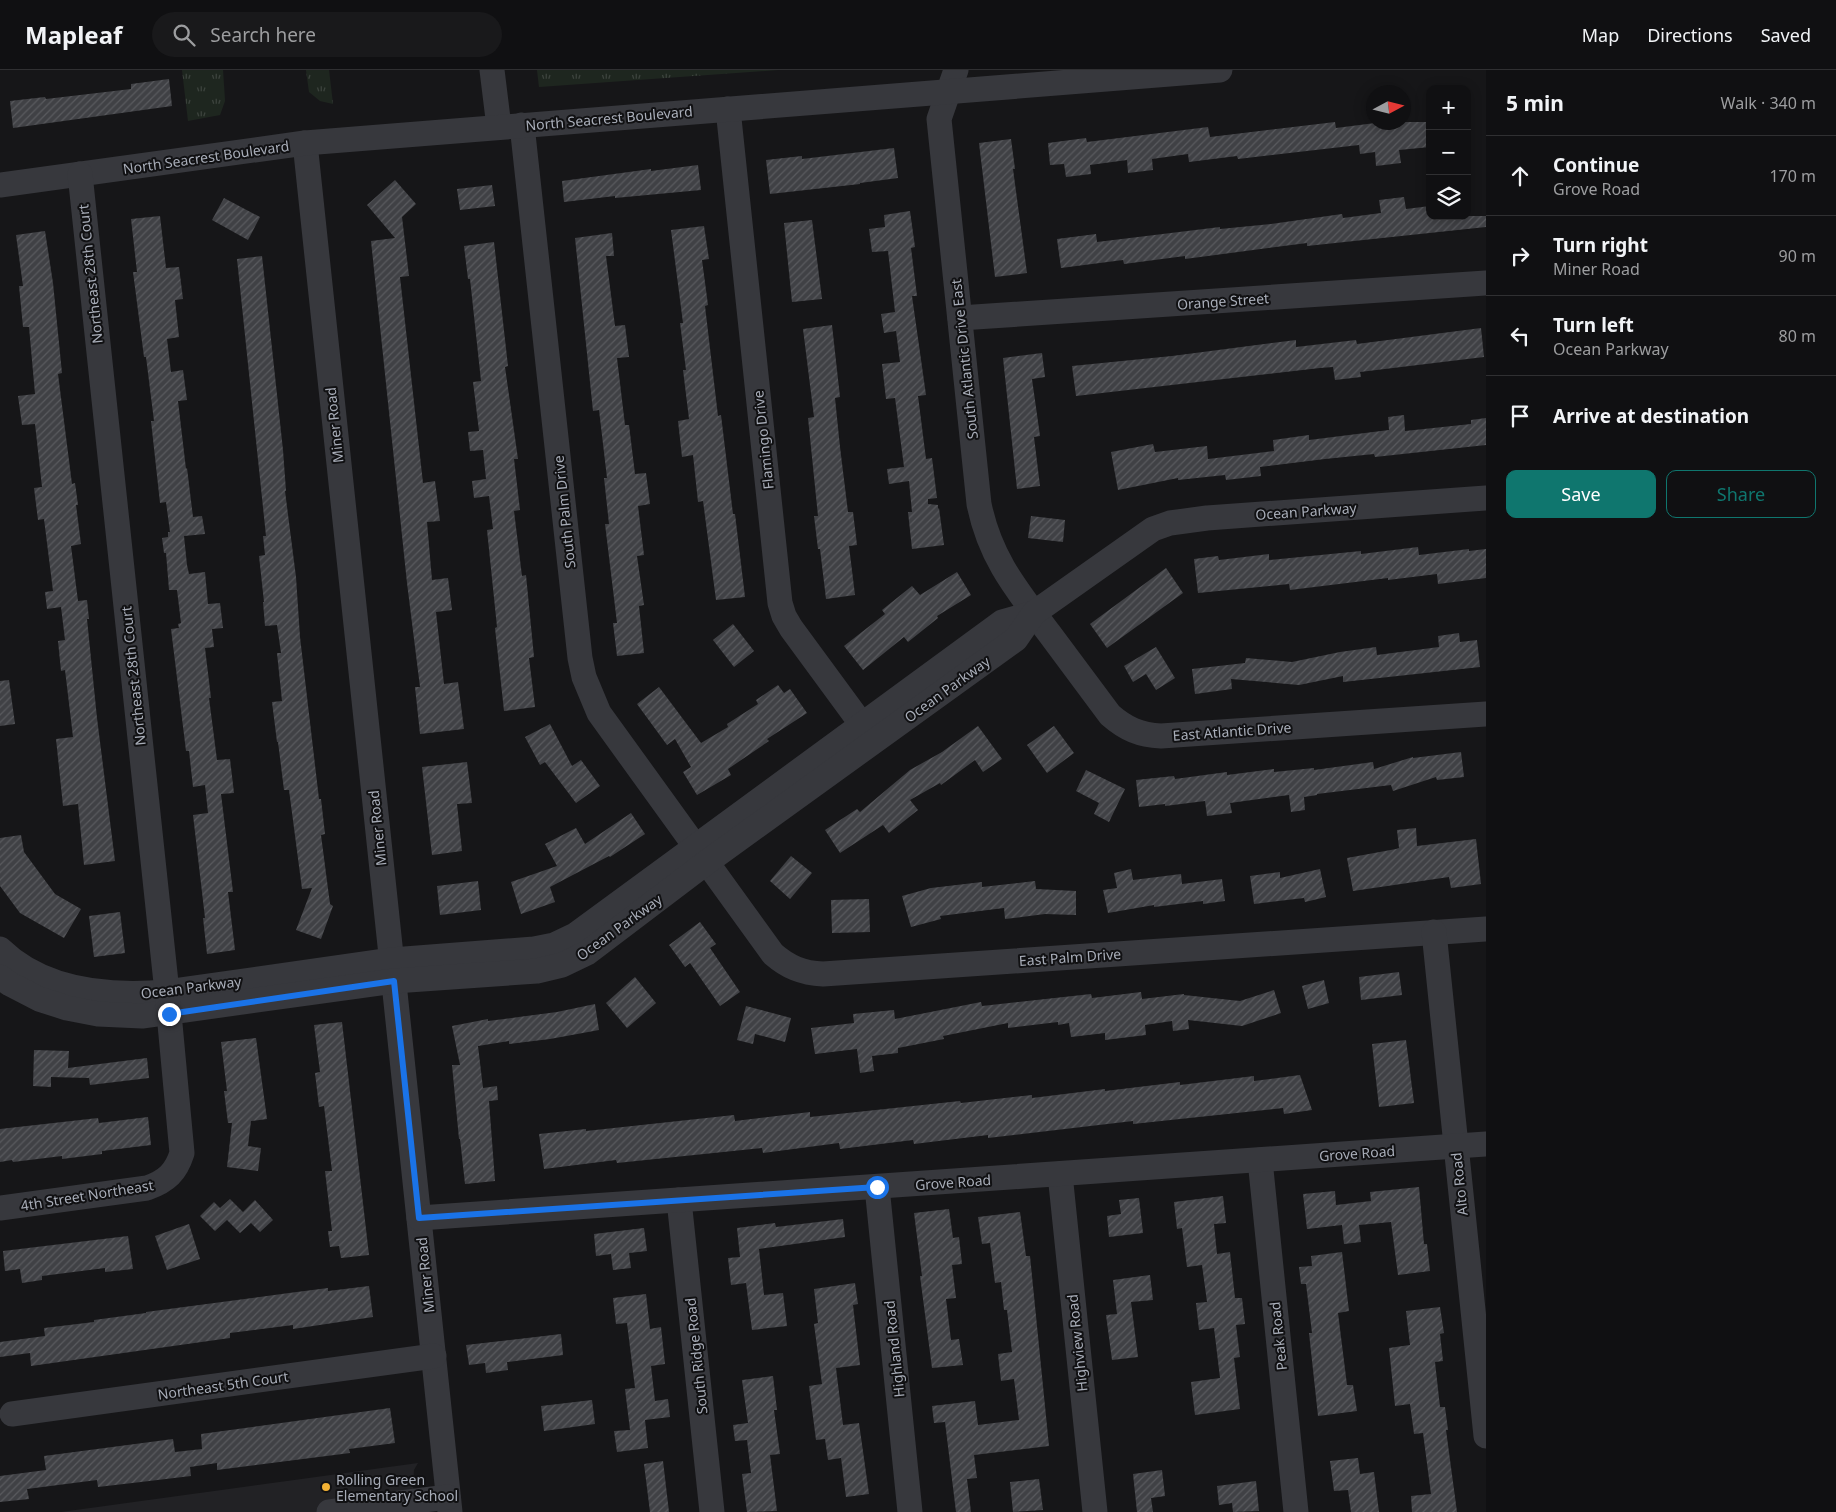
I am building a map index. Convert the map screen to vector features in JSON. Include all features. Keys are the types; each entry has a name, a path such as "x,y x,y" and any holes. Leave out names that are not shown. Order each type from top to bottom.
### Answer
{"street":[{"name":"South Palm Drive","path":"492,70 510,126 578,648 584,677 599,713 701,854"},
{"name":"North Seacrest Boulevard","path":"0,185 305,143 728,109 952,81 1213,70"},
{"name":"South Atlantic Drive East","path":"952,81 939,119 979,504 983,522 996,556 1013,585 1034,613"},
{"name":"Flamingo Drive","path":"728,109 780,602 784,616 791,628 868,733"},
{"name":"Miner Road","path":"305,143 449,1504"},
{"name":"Northeast 28th Court","path":"80,174 168,1003 182,1153 178,1165 171,1176"},
{"name":"Orange Street","path":"960,318 1486,283"},
{"name":"Ocean Parkway","path":"0,949 21,966 47,979 101,993 168,1003 393,971 536,971 562,965 587,953 701,854 868,733 1002,622 1034,613 1153,529 1170,523 1207,518 1486,498"},
{"name":"East Atlantic Drive","path":"1034,613 1110,715 1133,732 1161,736 1486,714"},
{"name":"East Palm Drive","path":"701,854 773,954 790,966 809,974 1486,929"},
{"name":"Alto Road","path":"1434,932 1486,1436"},
{"name":"Ocean Parkway","path":"0,977 39,999 67,1008 107,1015 142,1016 168,1003"},
{"name":"Grove Road","path":"419,1218 1486,1144"},
{"name":"Peak Road","path":"1260,1160 1296,1512"},
{"name":"Highview Road","path":"1060,1174 1095,1512"},
{"name":"4th Street Northeast","path":"0,1208 147,1188 160,1184 171,1176"},
{"name":"Highland Road","path":"877,1187 910,1512"},
{"name":"South Ridge Road","path":"679,1200 712,1512"},
{"name":"Northeast 5th Court","path":"12,1414 434,1356"},
{"path":"329,1512 449,1504"}],"shaded area":[{"name":"Rolling Green Elementary School","path":"418,1463 414,1470 413,1486 417,1512 61,1512"}],"green space":[{"path":"182,70 223,70 225,101 220,115 188,121"},
{"path":"306,70 329,70 333,104 320,101 309,92"},
{"path":"537,70 778,70 539,87"}],"building":[{"path":"169,79 172,106 13,128 10,101 45,97 46,99 131,89 131,84"},
{"path":"1335,122 1336,128 1366,124 1366,130 1411,130 1411,122 1426,122 1426,147 1399,150 1401,163 1376,166 1375,152 1360,154 1359,145 1238,159 1237,156 1189,162 1188,154 1152,159 1153,170 1128,173 1127,160 1090,165 1091,174 1066,177 1064,164 1050,165 1048,143 1086,138 1087,142 1208,127 1210,137"},
{"path":"1011,139 1015,169 1013,169 1027,273 995,277 979,143"},
{"path":"894,148 898,178 770,194 766,160 802,156 802,159"},
{"path":"698,165 701,190 615,198 615,196 564,202 562,181 651,169 651,171"},
{"path":"395,180 416,204 402,217 409,276 400,277 423,483 435,481 440,521 427,522 432,580 448,578 452,610 436,612 444,684 458,682 464,729 420,734 415,687 420,687 407,583 371,241 395,238 367,205"},
{"path":"492,185 495,206 460,210 457,189"},
{"path":"1404,197 1406,209 1426,206 1426,220 1471,220 1471,216 1486,216 1486,227 1307,246 1307,243 1185,259 1185,256 1124,264 1123,260 1061,268 1057,239 1096,234 1097,242 1220,227 1220,229 1271,224 1342,214 1343,218 1381,213 1379,200"},
{"path":"224,198 260,217 248,240 212,220"},
{"path":"910,211 915,247 911,248 917,296 912,296 926,395 918,396 926,459 932,458 937,498 928,499 928,504 938,505 944,545 912,549 908,512 912,512 909,481 889,484 887,469 904,467 895,398 886,399 882,364 900,362 896,331 884,333 881,314 895,312 888,251 872,252 869,229 885,227 884,215"},
{"path":"160,216 166,268 179,267 183,299 175,300 179,337 167,339 171,372 183,370 187,400 178,401 186,469 193,517 202,516 205,534 184,536 187,565 189,574 205,572 208,604 220,603 223,628 212,629 214,647 205,648 217,760 230,759 234,793 221,794 233,892 228,892 235,950 207,954 203,918 205,918 193,815 208,813 205,785 193,787 189,751 186,751 171,629 179,628 178,624 181,623 177,590 169,590 166,553 164,553 162,538 168,537 168,532 170,532 166,502 160,503 151,421 154,421 133,272 137,272 131,219"},
{"path":"812,220 822,299 792,302 784,223"},
{"path":"704,226 709,259 702,260 708,305 705,306 718,416 721,415 745,597 716,600 703,501 698,502 693,455 682,457 678,421 689,419 683,370 686,370 680,323 683,323 671,230"},
{"path":"45,231 53,283 62,373 58,374 72,484 75,483 78,505 76,505 81,544 71,546 78,601 87,600 89,619 87,619 97,718 115,861 84,865 78,804 63,806 56,739 73,737 65,670 61,671 58,641 65,640 61,607 47,609 45,592 53,591 44,519 38,520 34,488 42,487 35,424 22,425 18,396 35,394 29,327 23,327 19,286 23,286 16,235"},
{"path":"612,233 614,256 606,256 615,326 625,325 629,357 617,358 625,425 629,425 635,474 646,473 650,504 638,506 644,555 637,556 644,605 639,606 644,653 617,656 613,623 617,623 605,524 609,524 604,478 607,478 599,410 593,411 575,238"},
{"path":"494,242 508,366 505,367 518,459 514,459 520,510 514,511 522,576 526,575 534,657 529,658 535,707 504,711 487,530 493,529 489,496 474,498 472,481 486,479 483,450 470,451 468,432 479,431 473,382 481,381 470,279 468,279 464,246"},
{"path":"262,256 283,450 285,491 296,577 300,637 319,799 321,799 325,834 321,835 330,904 333,906 321,939 296,930 312,888 302,889 289,790 284,790 277,742 272,702 282,701 277,653 281,653 277,625 265,626 259,556 265,555 263,536 266,536 237,259"},
{"path":"832,325 840,397 835,398 840,447 848,512 853,512 857,545 849,546 855,595 826,599 814,516 818,516 808,418 814,417 803,329"},
{"path":"1481,328 1484,357 1360,372 1361,377 1335,380 1333,367 1076,396 1072,366 1172,356 1296,340 1296,347 1356,340 1357,344"},
{"path":"1042,353 1045,377 1032,379 1040,436 1034,437 1040,486 1017,489 1003,358"},
{"path":"1404,415 1405,431 1471,424 1471,420 1486,418 1486,445 1375,457 1374,454 1325,459 1260,467 1261,476 1226,480 1225,475 1178,480 1178,478 1118,490 1111,452 1153,444 1155,452 1207,446 1208,459 1274,451 1273,440 1309,435 1309,440 1389,430 1388,417"},
{"path":"1031,516 1065,520 1063,542 1028,538"},
{"path":"1418,547 1419,555 1469,549 1469,551 1486,549 1486,578 1438,584 1437,574 1290,590 1289,584 1198,593 1194,559 1218,556 1219,560 1269,554 1269,560 1361,551 1361,554"},
{"path":"1166,568 1183,593 1107,648 1090,624"},
{"path":"957,572 971,595 937,616 938,618 908,642 904,637 863,670 844,646 885,614 882,610 912,586 920,595"},
{"path":"733,624 754,651 734,667 713,640"},
{"path":"1459,633 1460,642 1477,640 1480,667 1343,682 1343,676 1299,685 1231,679 1232,689 1195,694 1192,669 1245,663 1246,658 1292,662 1376,647 1377,655 1439,647 1438,636"},
{"path":"1156,647 1175,678 1156,690 1146,674 1133,682 1124,666"},
{"path":"9,680 15,724 0,726 0,681"},
{"path":"778,685 784,693 790,689 807,713 767,739 769,741 728,769 731,775 697,795 683,772 691,767 675,739 667,745 637,704 659,687 701,743 728,727 727,724 758,704 756,700"},
{"path":"550,724 572,766 581,760 600,786 576,803 545,762 540,765 525,737"},
{"path":"978,726 1002,759 983,772 975,760 941,785 940,783 910,800 918,810 889,833 883,825 840,853 825,830 857,809 860,812 910,770 942,752"},
{"path":"1054,726 1074,753 1047,773 1027,745"},
{"path":"1461,752 1464,777 1437,780 1436,777 1393,791 1391,785 1317,794 1304,797 1305,810 1291,812 1289,795 1230,803 1232,813 1207,816 1205,801 1139,807 1136,780 1174,776 1175,779 1227,772 1227,775 1274,769 1274,772 1314,768 1314,770 1373,762 1374,769 1413,757"},
{"path":"467,762 472,803 457,804 462,851 432,855 422,767"},
{"path":"1086,770 1125,789 1109,822 1094,814 1099,803 1076,791"},
{"path":"631,813 645,834 610,857 550,887 555,902 521,914 511,882 557,866 545,844 576,828 585,844"},
{"path":"1416,828 1417,846 1476,839 1481,884 1451,888 1449,877 1353,891 1347,858 1399,848 1397,830"},
{"path":"21,835 24,852 55,894 81,909 64,938 20,913 0,886 0,838"},
{"path":"791,856 812,873 790,899 770,881"},
{"path":"1131,869 1133,880 1181,874 1182,884 1222,879 1225,901 1203,904 1203,901 1154,907 1154,905 1108,913 1103,890 1117,888 1114,873"},
{"path":"1320,869 1326,897 1305,902 1304,898 1254,904 1250,876 1280,872 1280,878"},
{"path":"478,881 481,910 440,915 437,886"},
{"path":"1035,881 1036,889 1076,891 1076,915 1045,914 1005,919 1004,908 940,916 941,919 911,927 902,896 931,888 982,882 982,887"},
{"path":"869,899 870,932 832,933 831,900"},
{"path":"120,912 125,953 94,957 89,916"},
{"path":"700,922 716,944 710,948 740,992 720,1006 690,963 685,967 669,945"},
{"path":"1399,972 1402,995 1361,1000 1359,977"},
{"path":"635,977 656,1003 627,1028 606,1003"},
{"path":"1324,980 1329,1003 1308,1009 1302,986"},
{"path":"1274,990 1281,1013 1242,1026 1188,1020 1189,1029 1173,1031 1172,1021 1145,1025 1146,1035 1105,1040 1105,1033 1071,1037 1069,1023 1058,1025 1058,1022 1008,1028 1008,1023 943,1036 944,1039 898,1048 898,1053 872,1056 874,1071 860,1073 857,1049 815,1054 811,1028 854,1023 853,1014 894,1010 895,1019 981,1002 982,1006 1091,994 1092,998 1141,992 1142,999 1184,994 1240,1001"},
{"path":"595,1004 599,1030 550,1039 509,1044 509,1041 478,1046 483,1088 497,1086 498,1100 489,1101 495,1181 465,1184 452,1065 460,1065 452,1026 488,1019 488,1021 557,1012"},
{"path":"746,1006 791,1018 785,1042 755,1034 753,1044 737,1040"},
{"path":"342,1022 369,1255 341,1258 339,1246 330,1247 328,1231 332,1231 325,1171 332,1171 324,1106 319,1107 315,1073 320,1072 314,1025"},
{"path":"256,1038 267,1119 251,1121 248,1146 261,1148 258,1171 227,1167 232,1123 228,1123 224,1091 227,1091 221,1042"},
{"path":"1406,1040 1414,1103 1379,1107 1372,1044"},
{"path":"34,1050 69,1051 68,1068 147,1058 149,1078 90,1085 89,1078 51,1077 51,1087 33,1086"},
{"path":"1300,1075 1312,1110 1284,1114 1283,1108 1133,1124 1133,1121 988,1138 988,1135 914,1144 913,1140 840,1149 839,1143 763,1153 762,1148 617,1163 616,1160 544,1169 539,1134 586,1129 586,1131 734,1115 735,1121 810,1112 810,1117 960,1101 961,1103 1032,1095 1032,1098 1180,1082 1180,1085 1254,1076 1254,1081"},
{"path":"148,1117 151,1145 102,1151 102,1154 62,1159 62,1156 0,1162 0,1129 98,1118 99,1123"},
{"path":"1419,1187 1424,1244 1427,1244 1430,1271 1398,1275 1391,1222 1359,1225 1361,1242 1344,1244 1342,1225 1307,1229 1303,1194 1335,1191 1336,1205 1371,1201 1370,1192"},
{"path":"1223,1196 1226,1223 1214,1224 1217,1254 1230,1252 1235,1298 1242,1298 1245,1324 1236,1325 1240,1357 1234,1358 1240,1409 1195,1415 1191,1382 1220,1378 1214,1328 1199,1330 1196,1303 1207,1302 1202,1265 1187,1267 1182,1228 1177,1229 1174,1202"},
{"path":"1139,1198 1143,1233 1109,1237 1107,1216 1121,1214 1119,1200"},
{"path":"230,1199 243,1212 255,1200 273,1220 260,1232 251,1223 240,1233 227,1220 215,1231 200,1216 214,1202 220,1208"},
{"path":"949,1209 953,1238 959,1237 962,1264 952,1265 956,1298 946,1299 951,1340 959,1339 963,1365 932,1368 914,1213"},
{"path":"1020,1212 1026,1256 1030,1256 1049,1446 974,1455 977,1478 967,1479 971,1512 956,1512 945,1422 934,1423 932,1406 975,1401 978,1425 1019,1420 1014,1379 1001,1381 998,1354 1012,1352 1007,1310 1004,1310 1001,1282 995,1283 990,1243 982,1244 978,1217"},
{"path":"843,1219 845,1237 759,1249 764,1295 783,1293 787,1326 752,1330 746,1283 731,1285 728,1258 740,1257 737,1228 775,1223 776,1227"},
{"path":"189,1224 200,1259 167,1270 155,1236"},
{"path":"644,1228 647,1251 629,1253 631,1268 613,1270 611,1254 596,1256 594,1234"},
{"path":"128,1236 133,1269 105,1272 105,1268 42,1276 42,1280 22,1283 20,1269 5,1271 3,1251"},
{"path":"1342,1252 1349,1311 1338,1313 1347,1385 1353,1385 1357,1411 1318,1416 1309,1333 1312,1333 1306,1284 1301,1284 1299,1267 1312,1266 1311,1256"},
{"path":"1150,1275 1153,1300 1131,1302 1138,1357 1112,1360 1106,1315 1117,1314 1113,1280"},
{"path":"855,1283 858,1304 853,1305 860,1365 836,1368 843,1425 859,1423 869,1494 846,1497 841,1458 828,1460 825,1439 816,1440 809,1386 822,1384 814,1324 818,1323 814,1289"},
{"path":"369,1286 373,1317 293,1329 293,1325 230,1333 230,1338 31,1366 30,1353 0,1357 0,1342 45,1336 44,1328 289,1293 328,1288 328,1291"},
{"path":"646,1294 650,1329 661,1327 665,1364 651,1366 655,1401 668,1399 670,1417 645,1420 648,1448 617,1452 614,1431 630,1430 625,1389 635,1388 627,1323 616,1324 613,1298"},
{"path":"1440,1307 1444,1333 1440,1334 1443,1361 1435,1362 1440,1407 1445,1407 1448,1430 1446,1430 1457,1512 1412,1512 1411,1496 1431,1494 1423,1433 1414,1434 1410,1404 1395,1406 1389,1348 1410,1345 1406,1311"},
{"path":"561,1334 563,1355 507,1362 508,1370 486,1373 485,1363 469,1365 466,1345"},
{"path":"773,1376 777,1410 774,1410 780,1454 770,1455 777,1511 747,1512 742,1474 751,1473 747,1440 735,1441 733,1425 748,1423 742,1380"},
{"path":"592,1400 595,1424 544,1431 541,1406"},
{"path":"390,1408 395,1443 349,1449 350,1453 217,1470 217,1463 190,1467 191,1476 98,1487 97,1480 27,1489 29,1499 0,1502 0,1476 46,1470 44,1456 173,1439 175,1452 202,1449 201,1434"},
{"path":"1358,1458 1360,1474 1374,1472 1379,1512 1351,1512 1348,1490 1334,1491 1330,1461"},
{"path":"663,1461 669,1512 650,1512 644,1464"},
{"path":"1162,1470 1165,1496 1151,1498 1153,1512 1137,1512 1133,1474"},
{"path":"1039,1479 1043,1510 1013,1512 1010,1482"},
{"path":"1256,1481 1259,1511 1233,1512 1232,1503 1219,1505 1217,1486"}],"place":[{"name":"Rolling Green Elementary School","path":"326,1487"}],"route":[{"path":"169,1014 394,981 419,1218 877,1187"}]}
